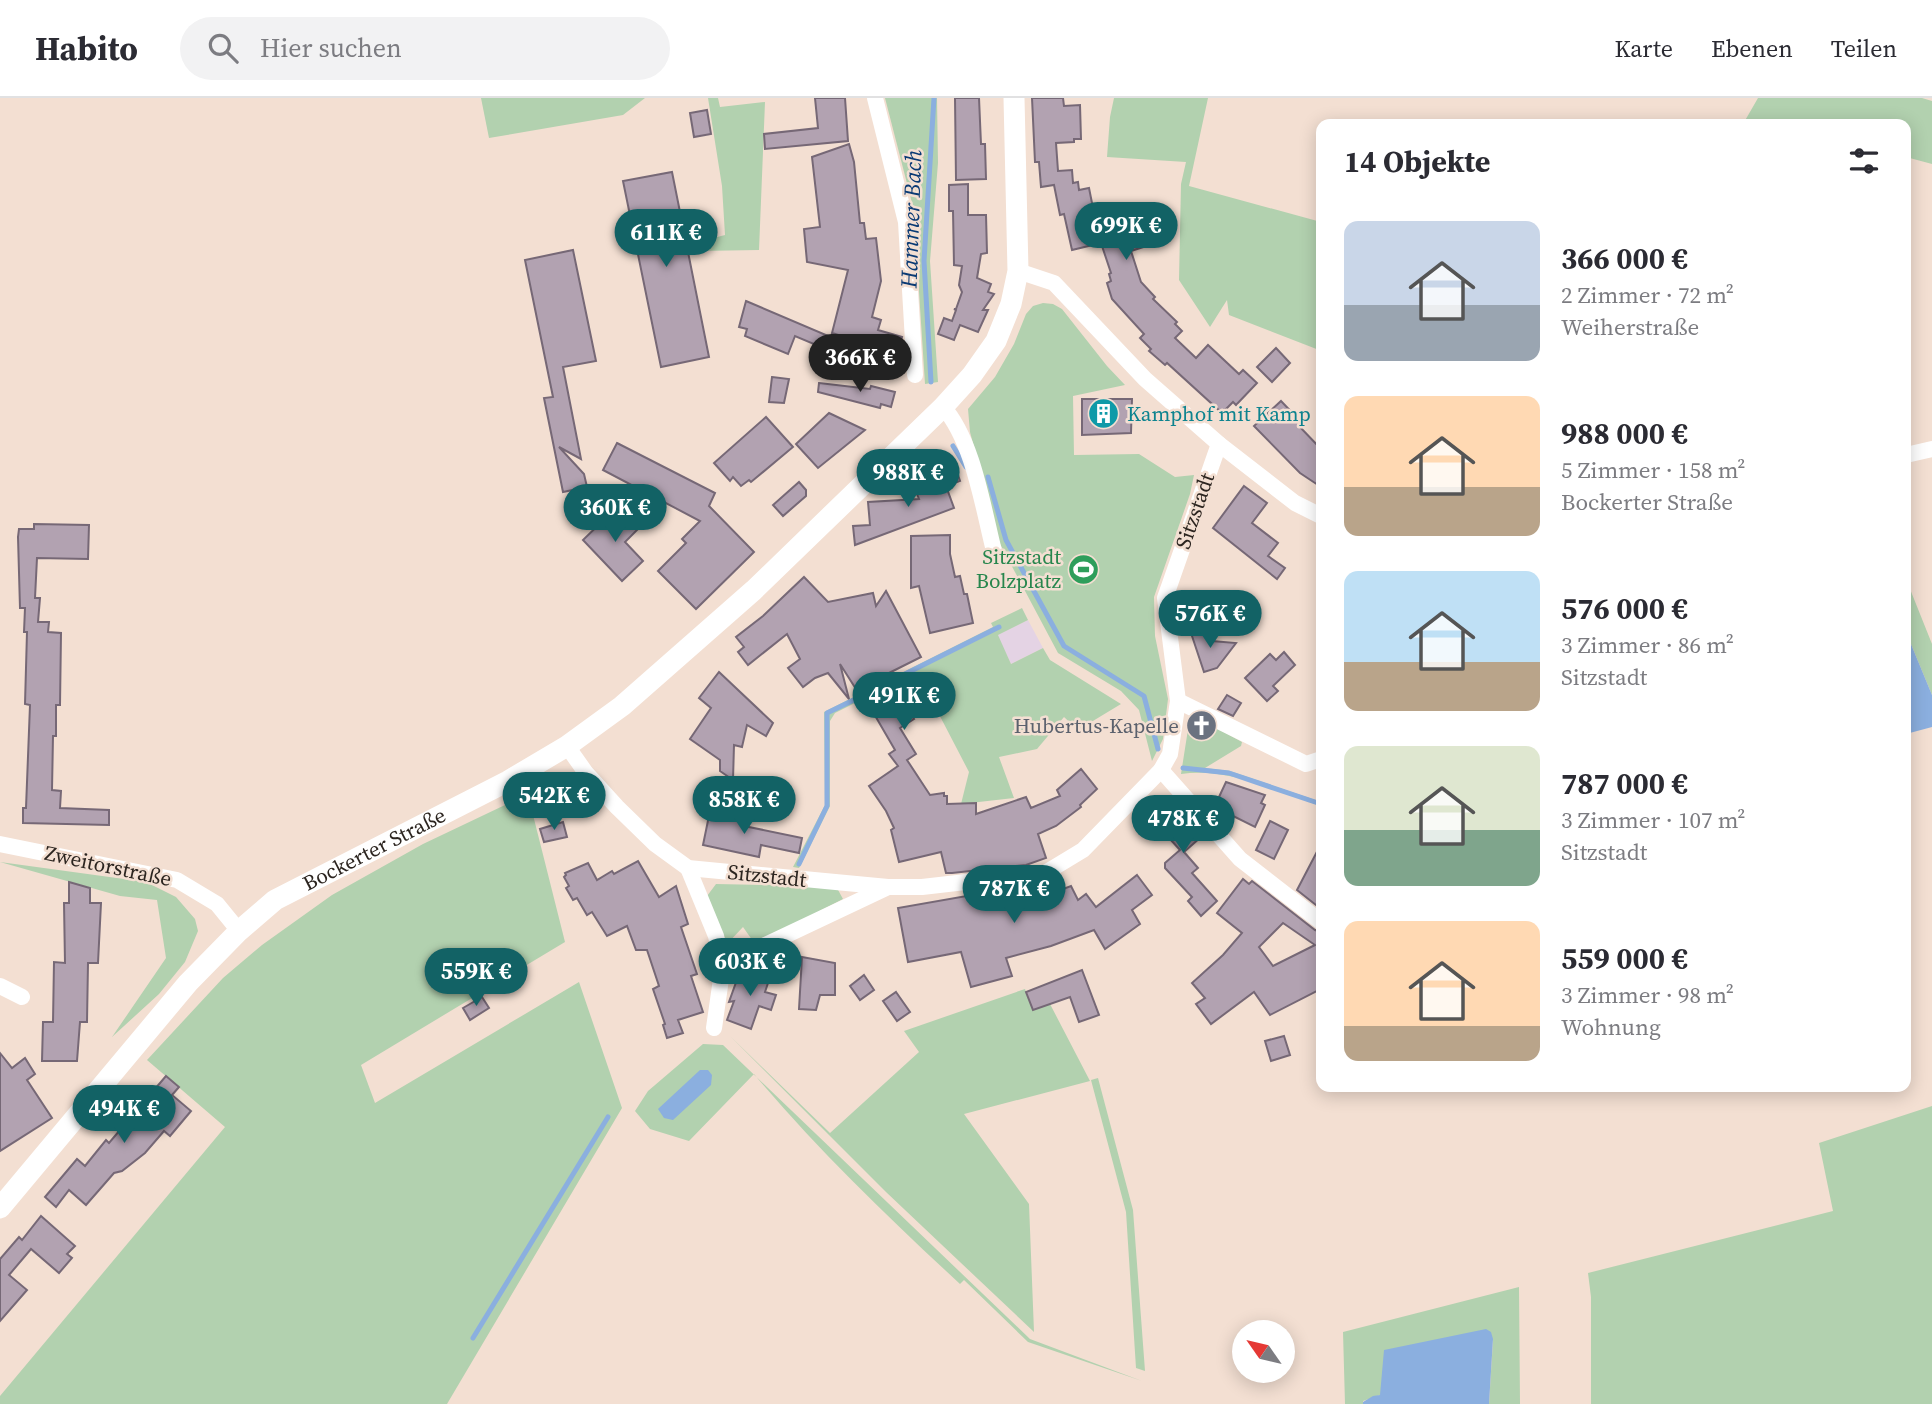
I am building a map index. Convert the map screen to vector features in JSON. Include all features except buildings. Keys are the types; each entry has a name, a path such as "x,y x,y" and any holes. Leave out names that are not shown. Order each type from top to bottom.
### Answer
{"street":[{"path":"874,98 906,222 915,375"},
{"name":"Bockerter Straße","path":"0,1208 188,983 239,931 275,900 508,781 567,746 622,706 754,590 943,407 972,375 996,341 1011,304 1018,271 1014,98"},
{"path":"1018,271 1054,283 1145,379 1219,444 1295,503 1316,514"},
{"path":"943,407 954,419 967,449 995,551"},
{"name":"Sitzstadt","path":"714,1028 723,965 716,936 688,868 888,887 922,887 1045,873 1083,850 1161,770 1170,754 1178,701 1165,598 1219,444"},
{"path":"1911,454 1932,449"},
{"path":"1178,701 1306,764 1316,761"},
{"path":"567,746 617,807 656,844 688,868"},
{"path":"1161,770 1240,859 1316,918"},
{"name":"Zweitorstraße","path":"0,844 177,880 217,904 239,931"},
{"name":"Sitzstadt","path":"723,965 888,887"},
{"path":"0,986 22,997"}],"shaded area":[{"path":"1028,620 1043,648 1011,664 997,635"}],"green space":[{"path":"481,98 645,98 623,115 489,138"},
{"path":"708,98 718,98 720,107 765,102 759,250 699,251 698,242 725,235 722,186"},
{"path":"885,98 937,98 938,163 930,261 938,382 925,384 917,261 920,234"},
{"path":"1114,98 1208,98 1189,186 1316,221 1316,349 1229,315 1227,300 1210,327 1179,280 1181,184 1186,162 1107,157"},
{"path":"1758,98 1922,98 1932,101 1932,164 1911,158 1911,119 1746,119"},
{"path":"1043,303 1062,309 1125,385 1073,396 1074,455 1139,454 1175,477 1194,475 1190,494 1154,597 1155,636 1168,699 1163,739 1152,761 1139,710 1121,691 1058,653 999,542 970,432 968,409 995,377 1014,344 1026,314 1033,306"},
{"path":"1911,592 1932,644 1932,695 1911,644"},
{"path":"1022,608 1028,620 998,635 1011,664 1043,648 1050,660 1121,704 1078,730 1064,717 1037,749 999,757 1014,798 961,804 969,772 917,672 835,713 830,721 830,806 799,868 793,867 825,805 824,712 993,627 991,623"},
{"path":"1198,718 1242,742 1241,746 1205,768 1230,771 1316,800 1316,804 1235,777 1181,774 1189,723"},
{"path":"530,803 565,942 361,1065 375,1103 579,982 622,1108 447,1404 0,1404 0,1396 225,1127 147,1060 223,978 262,945 332,895 423,844 505,805"},
{"path":"0,862 146,882 176,897 195,919 198,931 185,962 159,994 112,1037 166,958 157,900 120,896"},
{"path":"716,884 825,886 837,888 843,899 755,944 743,927 727,944 707,896"},
{"path":"1025,989 1033,1010 1050,1004 1090,1081 964,1114 1029,1204 1034,1332 886,1192 730,1036 830,1133 919,1052 904,1031"},
{"path":"703,1044 723,1045 754,1074 689,1141 650,1129 635,1111 648,1091"},
{"path":"757,1078 1030,1339 1142,1381 1028,1342 964,1280 960,1284 880,1208"},
{"path":"1098,1078 1133,1210 1145,1371 1136,1368 1126,1212 1091,1080"},
{"path":"1932,1106 1932,1404 1591,1404 1591,1297 1588,1273 1833,1211 1819,1143"},
{"path":"1519,1287 1520,1404 1489,1404 1493,1340 1363,1401 1363,1404 1345,1404 1343,1332"}],"water":[{"path":"1911,644 1932,695 1932,727 1911,733"},
{"path":"700,1070 708,1070 712,1075 711,1085 673,1120 664,1118 658,1109"},
{"path":"1486,1329 1491,1332 1493,1339 1489,1404 1363,1404 1373,1396 1380,1395 1384,1350"}],"waterway":[{"name":"Hammer Bach","path":"931,382 924,261 934,98"},
{"name":"Hammer Bach","path":"953,446 966,467"},
{"name":"Hammer Bach","path":"988,477 1006,540 1064,646 1144,696 1158,749"},
{"path":"883,685 999,627"},
{"path":"799,864 827,806 827,713 868,693"},
{"name":"Hammer Bach","path":"1183,768 1229,773 1316,802"},
{"path":"473,1338 608,1117"}],"place":[{"name":"Kamphof mit Kamp","path":"1104,414"},
{"name":"Sitzstadt Bolzplatz","path":"1084,569"},
{"name":"Hubertus-Kapelle","path":"1202,726"}]}
